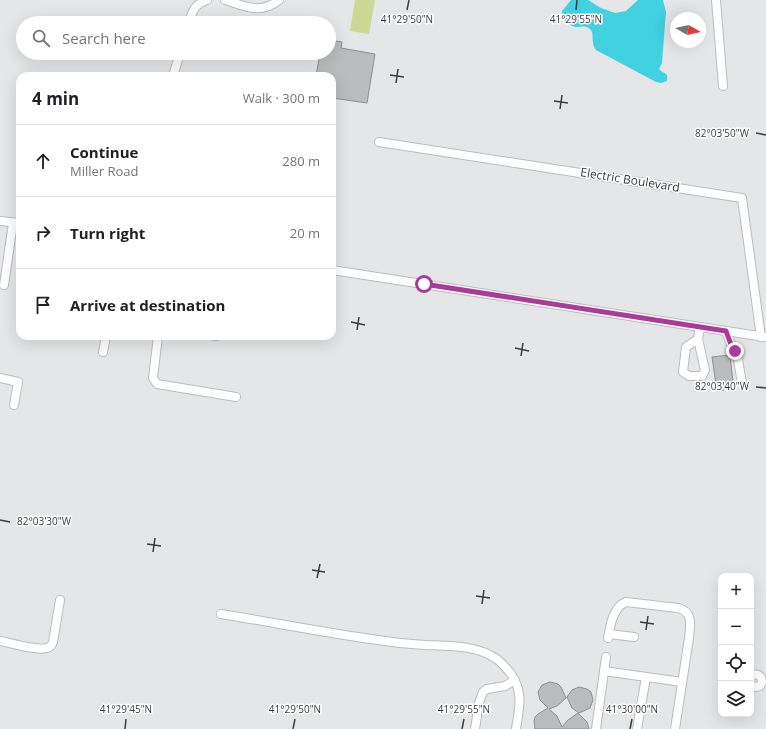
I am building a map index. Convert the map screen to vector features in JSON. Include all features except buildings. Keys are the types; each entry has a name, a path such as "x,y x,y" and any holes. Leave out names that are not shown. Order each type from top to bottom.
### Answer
{"street":[{"path":"191,16 194,8 201,2 207,0"},
{"path":"225,0 257,9 269,6 279,0"},
{"path":"716,0 723,86"},
{"path":"174,72 178,60"},
{"name":"Electric Boulevard","path":"379,142 742,198 764,337"},
{"path":"0,221 16,223"},
{"path":"4,285 16,228"},
{"path":"336,271 764,337"},
{"path":"698,339 700,327"},
{"path":"726,331 737,354 742,383"},
{"path":"103,352 105,340"},
{"path":"158,340 153,378 157,384 236,397"},
{"path":"0,378 18,382 14,405"},
{"path":"0,641 37,648 48,648 51,646 60,600"},
{"path":"634,637 609,636 614,614 622,604 626,602 684,610 690,617 675,729"},
{"path":"221,614 404,644 448,645 469,648 488,654 500,661 515,680 518,687 520,702 516,729"},
{"path":"596,729 606,657"},
{"path":"604,671 682,682"},
{"path":"754,674 762,677 764,682 760,686 754,687"},
{"path":"637,729 646,677"},
{"path":"475,729 479,703 483,692 487,689 505,686 515,680"}],"green space":[{"path":"355,0 375,0 369,34 350,31"}],"water":[{"path":"571,0 588,0 601,8 615,13 626,11 638,0 663,0 666,12 662,63 659,69 667,76 667,81 661,83 656,82 596,50 593,44 590,29 587,27 572,26 563,15 562,11"}],"route":[{"path":"424,284 726,331 735,351"}]}
